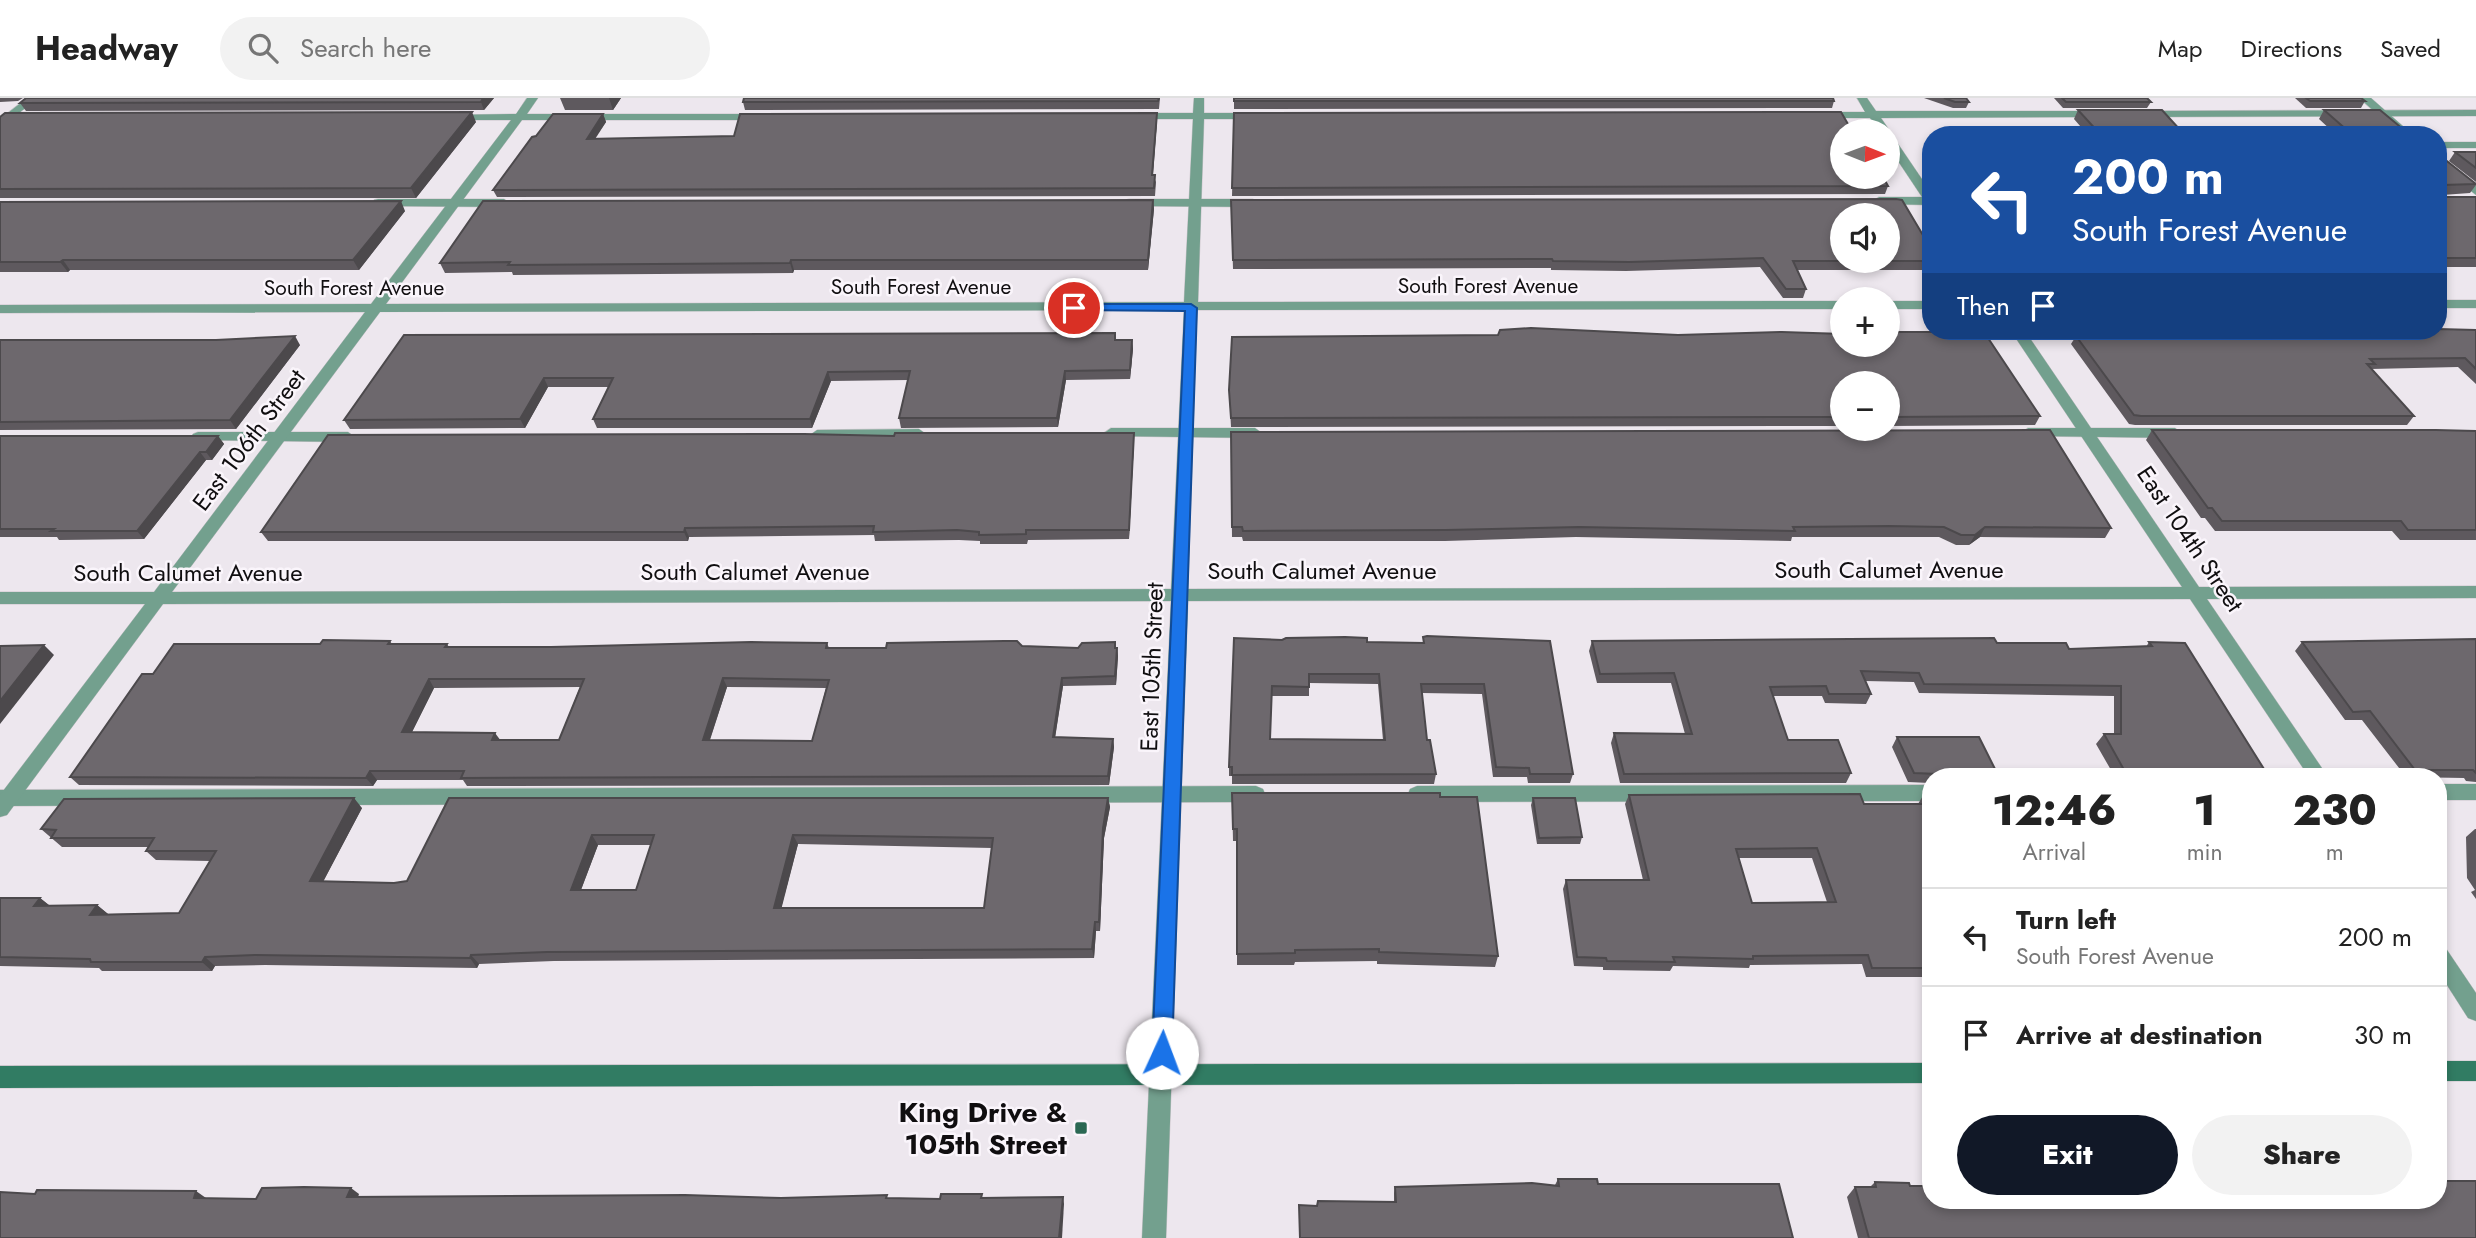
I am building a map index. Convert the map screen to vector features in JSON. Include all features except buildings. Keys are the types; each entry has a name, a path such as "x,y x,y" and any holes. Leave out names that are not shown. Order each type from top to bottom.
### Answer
{"street":[{"path":"3,120 34,98"},
{"name":"East 106th Street","path":"3,802 534,98"},
{"path":"1862,98 1876,119"},
{"path":"2364,98 2397,126"},
{"path":"1115,116 1199,107 1270,116"},
{"name":"East 105th Street","path":"1154,1238 1199,107"},
{"path":"2123,114 2476,113"},
{"path":"1805,115 2110,114"},
{"path":"3,120 37,117"},
{"path":"436,117 771,117"},
{"path":"2447,145 2476,145"},
{"path":"1900,155 1922,188"},
{"path":"2447,167 2476,191"},
{"path":"1860,201 1922,200"},
{"path":"370,203 516,203"},
{"path":"1123,203 1269,203"},
{"path":"2447,304 2476,304"},
{"name":"South Forest Avenue","path":"0,309 1830,305"},
{"path":"1900,305 1922,305"},
{"name":"East 104th Street","path":"2024,340 2313,768"},
{"path":"1094,433 1269,433"},
{"path":"2010,433 2185,433"},
{"path":"804,435 928,434"},
{"path":"188,437 363,437"},
{"name":"South Calumet Avenue","path":"0,598 2476,592"},
{"path":"2447,792 2476,792"},
{"path":"1391,794 1922,793"},
{"path":"3,802 1280,794"},
{"path":"2447,968 2476,1011"},
{"path":"2447,1071 2476,1071"},
{"path":"0,1077 1922,1073"}],"place":[{"name":"King Drive & 105th Street","path":"1081,1128"}],"route":[{"path":"1074,308 1191,308 1162,1053"}]}
